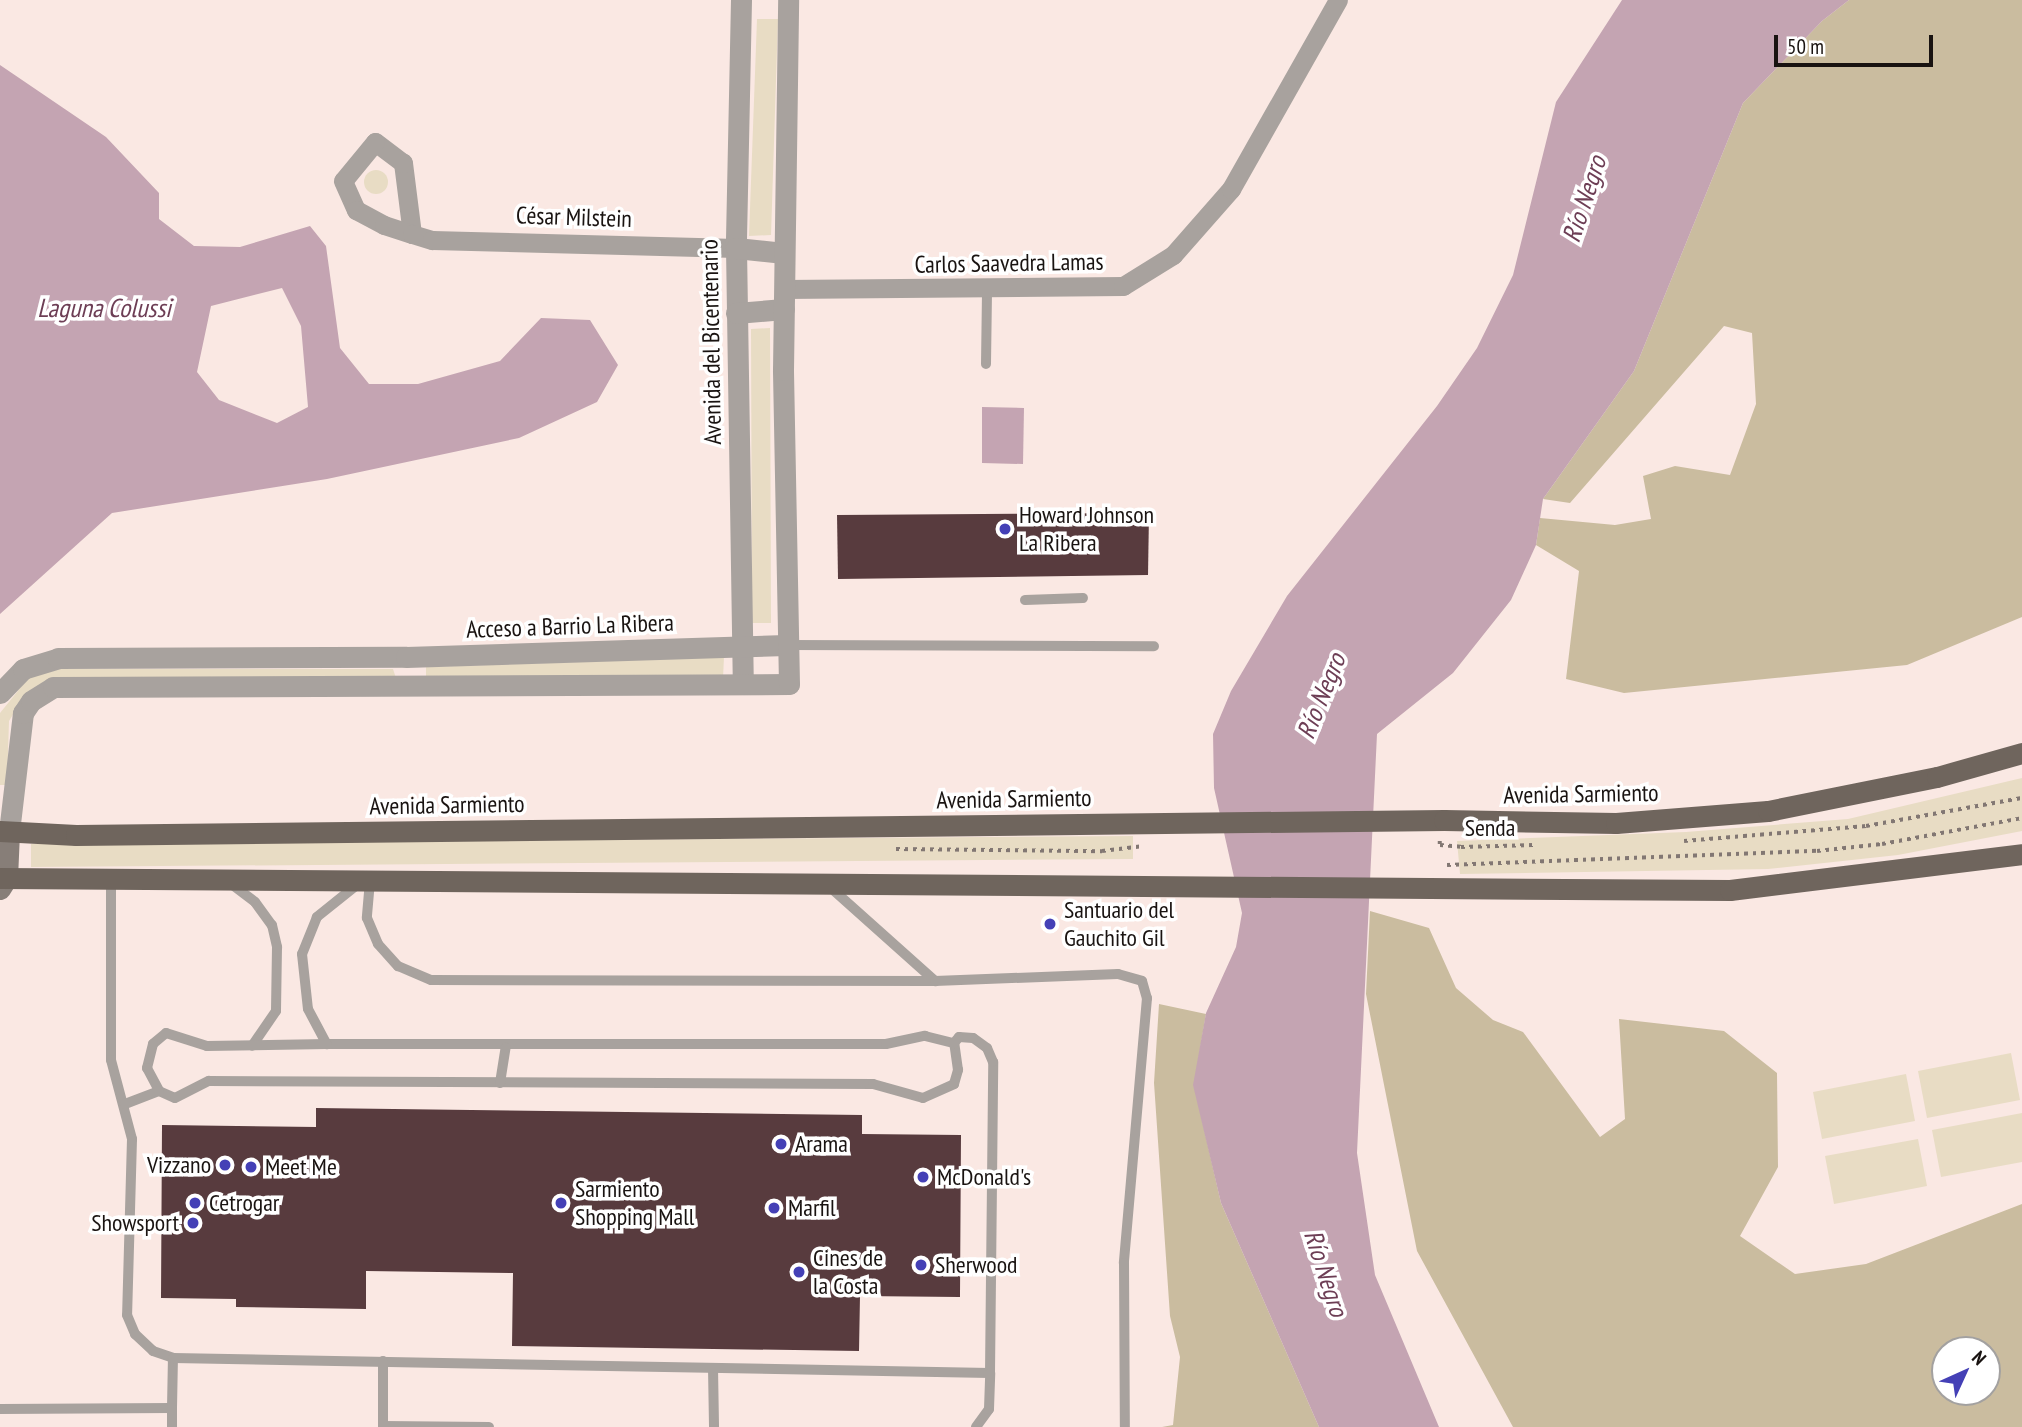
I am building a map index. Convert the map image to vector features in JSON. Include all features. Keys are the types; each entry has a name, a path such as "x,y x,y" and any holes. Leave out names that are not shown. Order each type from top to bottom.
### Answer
{"main road":[{"name":"Avenida Sarmiento","path":"5,832 1152,824 1442,830 1616,823 1768,811 1937,777 2022,752"},
{"path":"5,832 2,882 225,878 1153,887 1446,879 1730,890 2022,853"}],"street":[{"name":"Avenida del Bicentenario","path":"741,0 736,313 743,684"},
{"path":"5,832 23,713 31,701 53,688 789,684 786,645 784,299 788,0"},
{"name":"Carlos Saavedra Lamas","path":"784,299 1123,286 1173,255 1231,189 1338,0"},
{"name":"César Milstein","path":"412,234 403,163 375,142 343,181 356,210 412,234 432,240 736,248"},
{"path":"736,248 784,253"},
{"path":"736,313 784,299"},
{"name":"Acceso a Barrio La Ribera","path":"0,693 23,669 58,658 406,656 786,645"},
{"path":"406,656 411,687"}],"lane":[{"path":"986,364 987,290"},
{"path":"1025,600 1083,598"},
{"name":"Acceso a Barrio La Ribera","path":"786,645 1154,646"},
{"path":"111,878 111,1060 125,1104 132,1139 127,1315 135,1334 153,1351 173,1358 990,1373"},
{"path":"225,878 255,902 272,925 277,947 276,1012 252,1046"},
{"path":"367,881 367,918 378,944 398,966 431,980 935,981 1118,974 1142,981 1147,998 1124,1263 1125,1427"},
{"path":"327,1044 307,1009 302,954 317,917 367,881"},
{"path":"828,885 935,981"},
{"path":"954,1043 925,1036 886,1044 207,1046 166,1033 147,1057 150,1079 159,1091 175,1098 209,1081 873,1084 923,1098 954,1084 958,1070 954,1043 959,1037 973,1038 987,1048 993,1062 989,1409 976,1427"},
{"path":"500,1083 506,1047"},
{"path":"125,1104 159,1091"},
{"path":"172,1427 173,1358"},
{"path":"383,1361 383,1427 489,1427"},
{"path":"713,1368 714,1427"},
{"path":"0,1409 173,1408"}],"path":[{"path":"1446,879 1442,865 1461,862 1817,851 1882,845 2022,818"},
{"name":"Senda","path":"1442,830 1440,845 1461,847 1545,844"}],"shaded area":[{"path":"1849,0 2022,0 2022,617 1907,665 1624,693 1566,679 1579,571 1536,545 1540,518 1615,525 1651,519 1643,476 1675,466 1730,475 1756,404 1752,333 1724,326 1570,503 1543,499 1634,371 1743,103 1822,21"},
{"path":"757,19 778,19 771,235 749,236"},
{"path":"376,170 385,173 388,182 385,191 376,194 367,191 364,182 367,173"},
{"path":"770,328 771,623 752,623 751,329"},
{"path":"724,657 723,678 426,680 426,667"},
{"path":"52,669 393,669 396,678 53,680 22,700 9,721 7,785 0,785 0,713 30,676"},
{"path":"2022,778 2022,831 1898,855 1768,869 1460,874 1457,841 1686,832 1848,819"},
{"path":"1133,836 1133,859 31,867 31,844"},
{"path":"1370,911 1429,928 1456,988 1493,1020 1523,1032 1600,1137 1625,1119 1619,1019 1724,1031 1777,1073 1778,1167 1740,1236 1795,1274 1866,1264 2022,1204 2022,1427 1513,1427 1417,1251 1366,994"},
{"path":"1159,1004 1206,1014 1194,1085 1221,1203 1319,1427 1162,1427 1173,1425 1180,1357 1170,1316 1154,1083"},
{"path":"2011,1053 2020,1100 1927,1118 1918,1071"},
{"path":"1906,1074 1915,1121 1822,1139 1813,1092"},
{"path":"2022,1113 2022,1162 1941,1177 1932,1130"},
{"path":"1918,1139 1927,1186 1834,1204 1825,1156"}],"water":[{"name":"Río Negro","path":"1622,0 1849,0 1822,21 1743,103 1634,371 1543,499 1536,545 1511,600 1453,673 1377,734 1357,1153 1375,1275 1439,1427 1319,1427 1221,1203 1193,1085 1206,1013 1236,947 1242,913 1214,788 1213,734 1231,691 1287,596 1437,406 1477,348 1513,275 1556,102"},
{"name":"Laguna Colussi","path":"0,65 106,137 159,193 159,219 194,246 240,247 310,226 326,246 340,348 369,384 418,384 500,361 541,318 590,320 618,365 597,402 519,438 327,479 112,513 0,614","holes":["282,288 301,326 308,407 277,423 219,400 197,372 211,306"]},
{"path":"982,407 1024,408 1023,464 982,463"}],"building":[{"path":"1149,513 1148,575 838,579 837,515"},
{"name":"Sarmiento Shopping Mall","path":"316,1108 862,1115 862,1134 961,1135 960,1297 860,1296 859,1351 512,1346 513,1273 366,1271 366,1309 236,1307 236,1299 161,1298 162,1125 316,1127"}],"place":[{"name":"Howard Johnson La Ribera","path":"1005,529"},
{"name":"Santuario del Gauchito Gil","path":"1050,924"},
{"name":"Arama","path":"781,1144"},
{"name":"Vizzano","path":"225,1165"},
{"name":"Meet Me","path":"251,1167"},
{"name":"McDonald's","path":"923,1177"},
{"name":"Cetrogar","path":"195,1203"},
{"name":"Sarmiento Shopping Mall","path":"561,1203"},
{"name":"Marfil","path":"774,1208"},
{"name":"Showsport","path":"193,1223"},
{"name":"Sherwood","path":"921,1265"},
{"name":"Cines de la Costa","path":"799,1272"}]}
